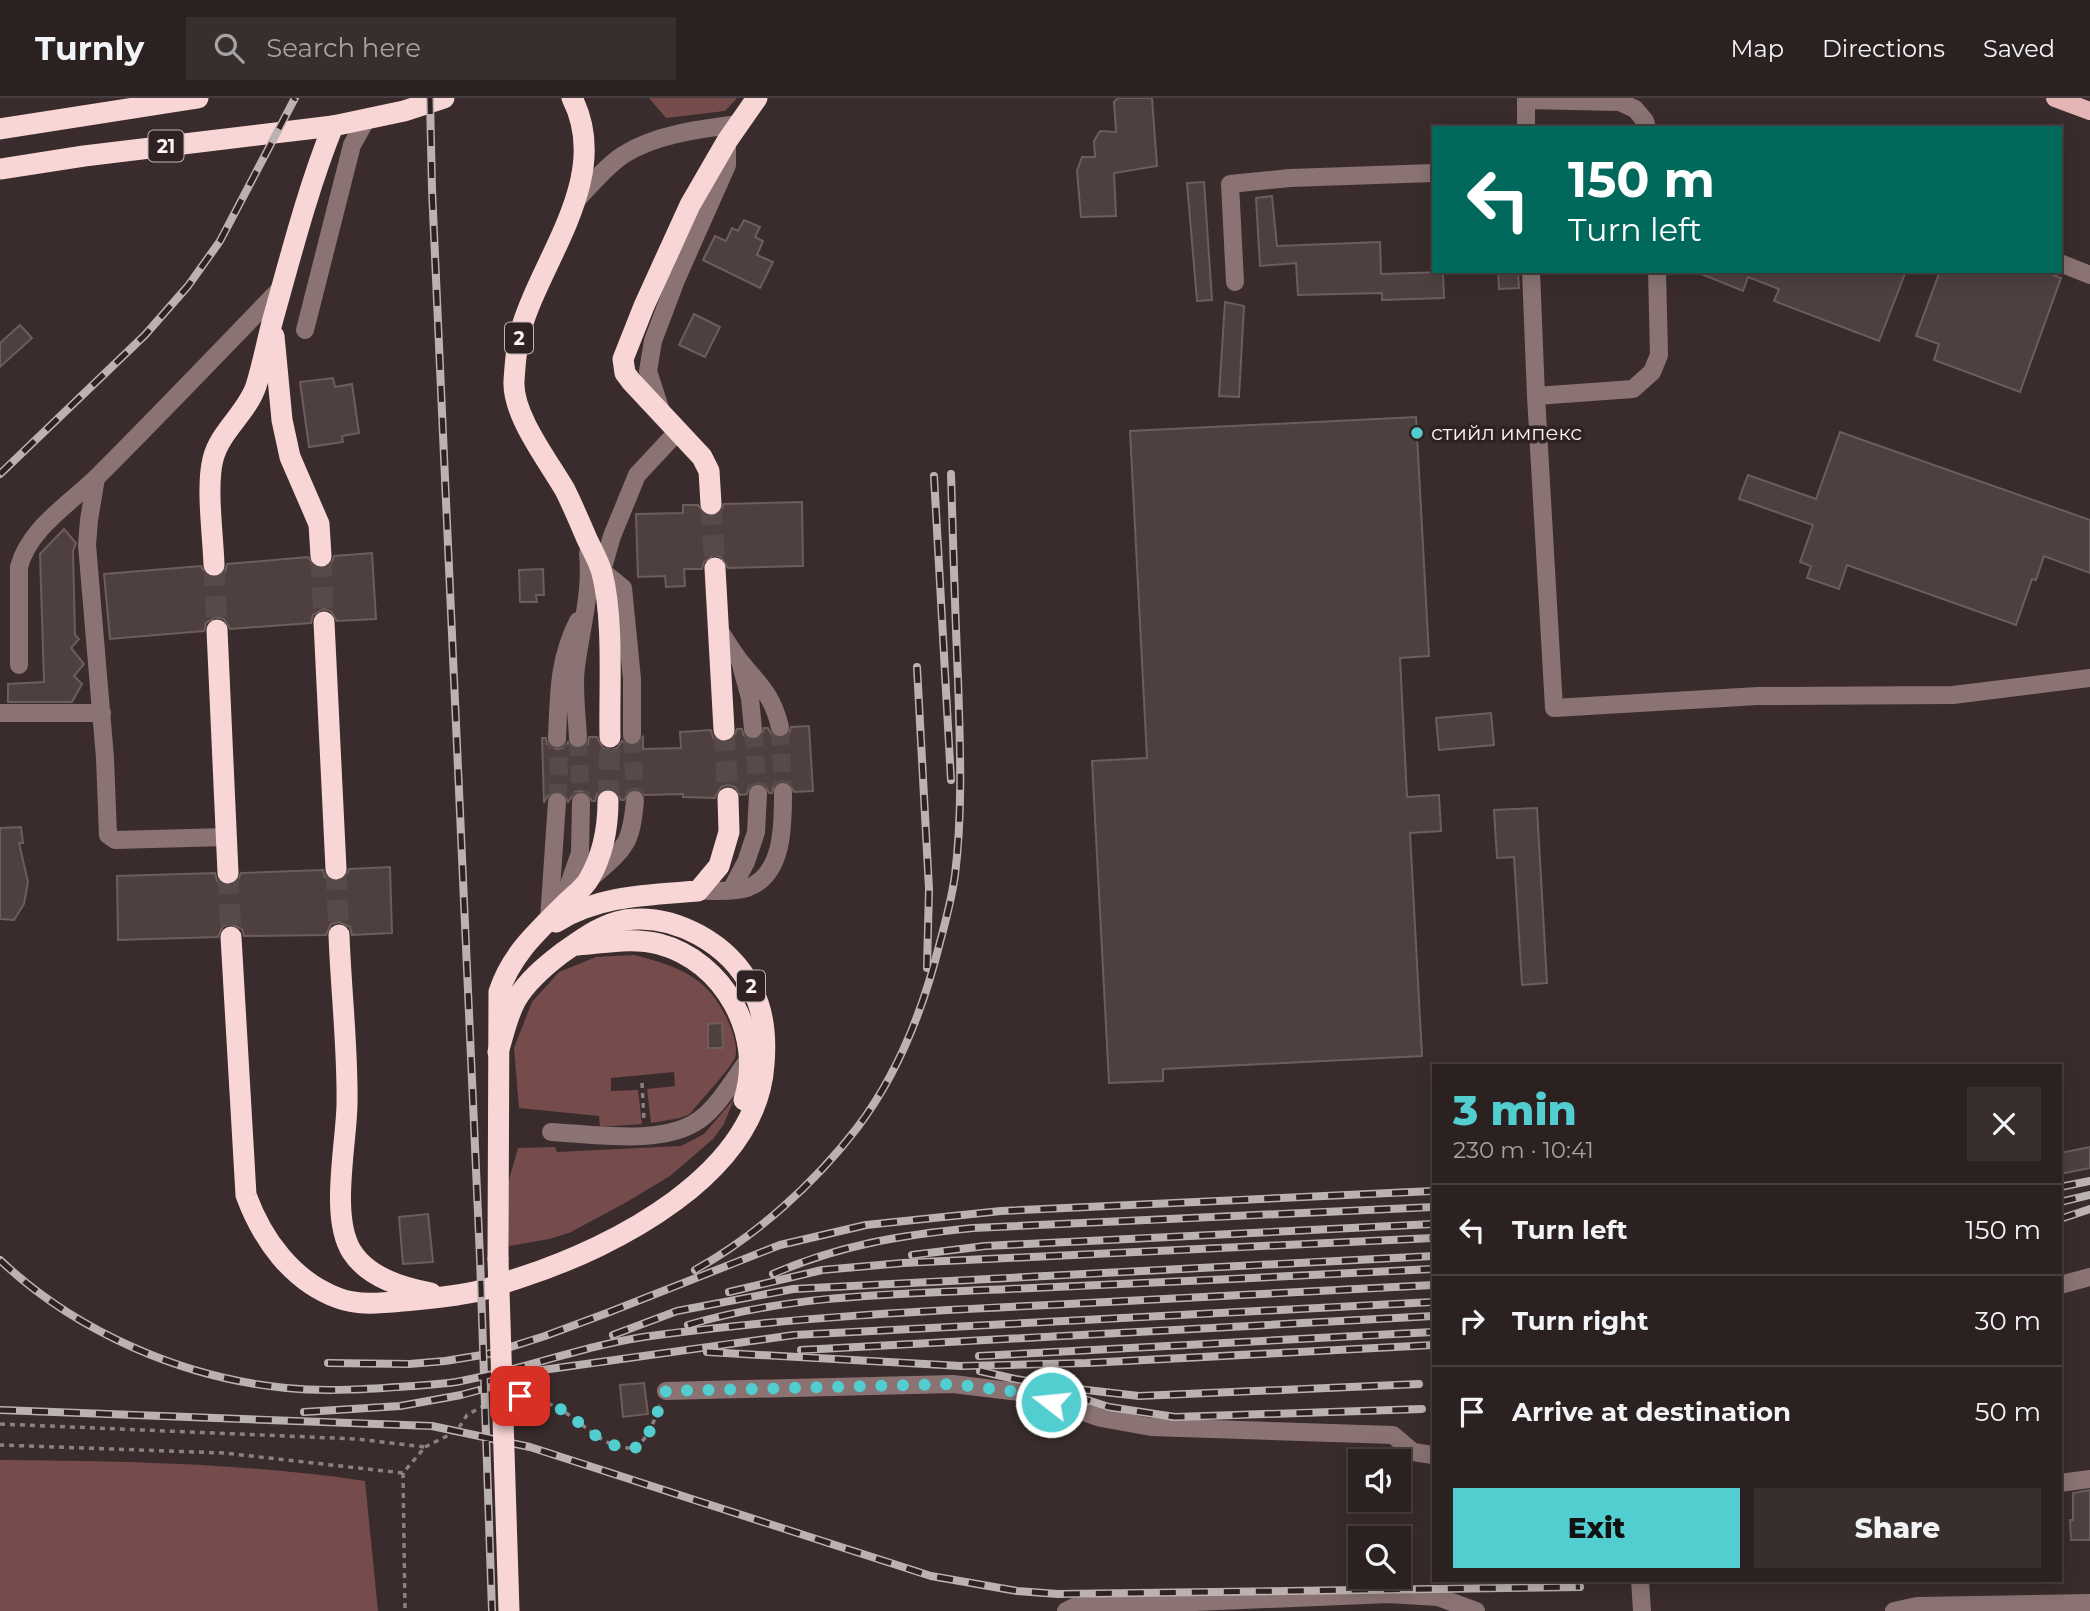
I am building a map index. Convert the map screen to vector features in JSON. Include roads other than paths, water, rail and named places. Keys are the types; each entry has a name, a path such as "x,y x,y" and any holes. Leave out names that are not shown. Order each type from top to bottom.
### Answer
{"highway":[{"name":"21","path":"0,129 198,98"},
{"path":"214,565 211,477 213,457 220,442 250,403 320,158 333,126 366,120 444,98"},
{"name":"2","path":"572,98 582,123 582,180 519,335 514,385 523,418 566,492 601,571 608,618 610,737"},
{"path":"711,505 709,471 702,457 625,373 625,352 690,205 757,98"},
{"name":"21","path":"0,169 333,126"},
{"path":"273,320 282,420 290,457 319,524 321,556"},
{"path":"715,568 724,730"},
{"path":"324,622 336,869"},
{"path":"217,630 228,873"},
{"path":"698,891 719,866 729,832 728,798"},
{"name":"2","path":"509,1611 498,1259 499,992 514,960 531,938 588,881 601,851 608,824 608,801"},
{"name":"2","path":"531,938 564,917 602,902 624,897 698,891"},
{"name":"2","path":"231,937 246,1195 254,1216 275,1251 309,1283 342,1300 376,1303 478,1292 591,1251 665,1209 723,1157 752,1116 759,1098 765,1047 760,1009 739,968 714,945 689,929 667,922 643,919 622,920 593,932 545,966 518,997 498,1052"},
{"name":"2","path":"339,935 347,1104 340,1212 344,1236 353,1254 371,1271 393,1283 450,1297"},
{"name":"2","path":"573,946 633,940 658,943 703,966 724,986 744,1023 750,1057 747,1091 738,1119 705,1174"}],"main road":[{"path":"2055,98 2090,111"}],"street":[{"path":"1526,126 1526,99 1620,102 1635,109 1646,126"},
{"path":"305,330 352,145 366,120"},
{"path":"575,202 604,170 622,156 650,141 739,124"},
{"path":"1235,282 1230,184 1290,178 1432,173"},
{"path":"2062,264 2090,275"},
{"path":"1531,273 1554,708 1758,696 1953,695 2090,678"},
{"path":"1536,396 1633,388 1652,372 1659,355 1657,273"},
{"path":"19,665 19,567 22,554 31,540 96,478 283,286"},
{"path":"632,735 632,678 623,588 601,571 637,475 679,430"},
{"path":"96,478 87,545 102,713 108,835 115,840 226,837"},
{"path":"578,738 576,669 590,574 587,539"},
{"path":"557,738 563,654 587,602"},
{"path":"718,628 740,661 762,686 775,708 780,727"},
{"path":"740,661 750,698 753,729"},
{"path":"0,713 102,713"},
{"path":"698,891 746,888 760,881 778,851 783,827 783,792"},
{"path":"731,890 746,862 756,832 758,794"},
{"path":"588,881 625,845 632,829 635,800"},
{"path":"555,914 557,802"},
{"path":"555,914 580,853 581,802"},
{"path":"551,1132 645,1136 675,1133 700,1120 715,1105 750,1057"},
{"path":"2062,1284 2090,1277"},
{"path":"666,1391 953,1384 1026,1393 1101,1418 1151,1427 1393,1435 1413,1452 1432,1455"},
{"path":"2062,1483 2090,1479"},
{"path":"1640,1582 1642,1611"},
{"path":"1066,1611 1074,1607 1176,1607 1389,1594 1438,1597 1476,1611"},
{"path":"1894,1611 1917,1606 2090,1603"}],"tunnel":[{"path":"711,504 715,568"},
{"path":"321,556 324,622"},
{"path":"214,565 217,630"},
{"path":"780,727 783,792"},
{"path":"753,729 758,794"},
{"path":"724,730 728,798"},
{"path":"632,735 635,800"},
{"path":"608,801 610,737"},
{"path":"557,738 557,802"},
{"path":"578,738 581,802"},
{"path":"336,869 339,935"},
{"path":"228,873 231,937"}],"railway":[{"path":"0,474 145,335 188,286 220,241 295,98"},
{"path":"430,98 480,1258 492,1611"},
{"path":"695,1270 762,1225 803,1189 840,1149 872,1107 897,1063 926,991 952,892 959,826 960,728 951,474"},
{"path":"934,476 951,780"},
{"path":"917,667 929,889 927,968"},
{"path":"2062,1187 2090,1181"},
{"path":"328,1363 409,1364 488,1354 607,1313 780,1245 866,1225 1001,1211 1432,1191"},
{"path":"2062,1202 2090,1195"},
{"path":"773,1274 822,1256 871,1243 973,1228 1432,1207"},
{"path":"2062,1218 2090,1209"},
{"path":"912,1255 985,1246 1432,1224"},
{"path":"729,1292 822,1270 903,1263 1432,1238"},
{"path":"613,1335 677,1311 793,1289 1432,1256"},
{"path":"0,1260 62,1309 133,1347 170,1362 247,1383 318,1390 456,1382 632,1339 756,1324 951,1310 1432,1285"},
{"path":"688,1325 767,1307 847,1297 1432,1269"},
{"path":"528,1372 794,1335 1432,1302"},
{"path":"801,1350 1432,1316"},
{"path":"979,1356 1432,1332"},
{"path":"707,1352 961,1366 1087,1363 1432,1345"},
{"path":"980,1371 1078,1389 1139,1396 1419,1384"},
{"path":"304,1412 400,1406 461,1395 538,1374"},
{"path":"1075,1396 1109,1407 1175,1417 1422,1409"},
{"path":"0,1410 432,1426 530,1447 931,1576 1017,1591 1058,1594 1580,1587"}],"place":[{"name":"стийл импекс","path":"1417,433"}]}
